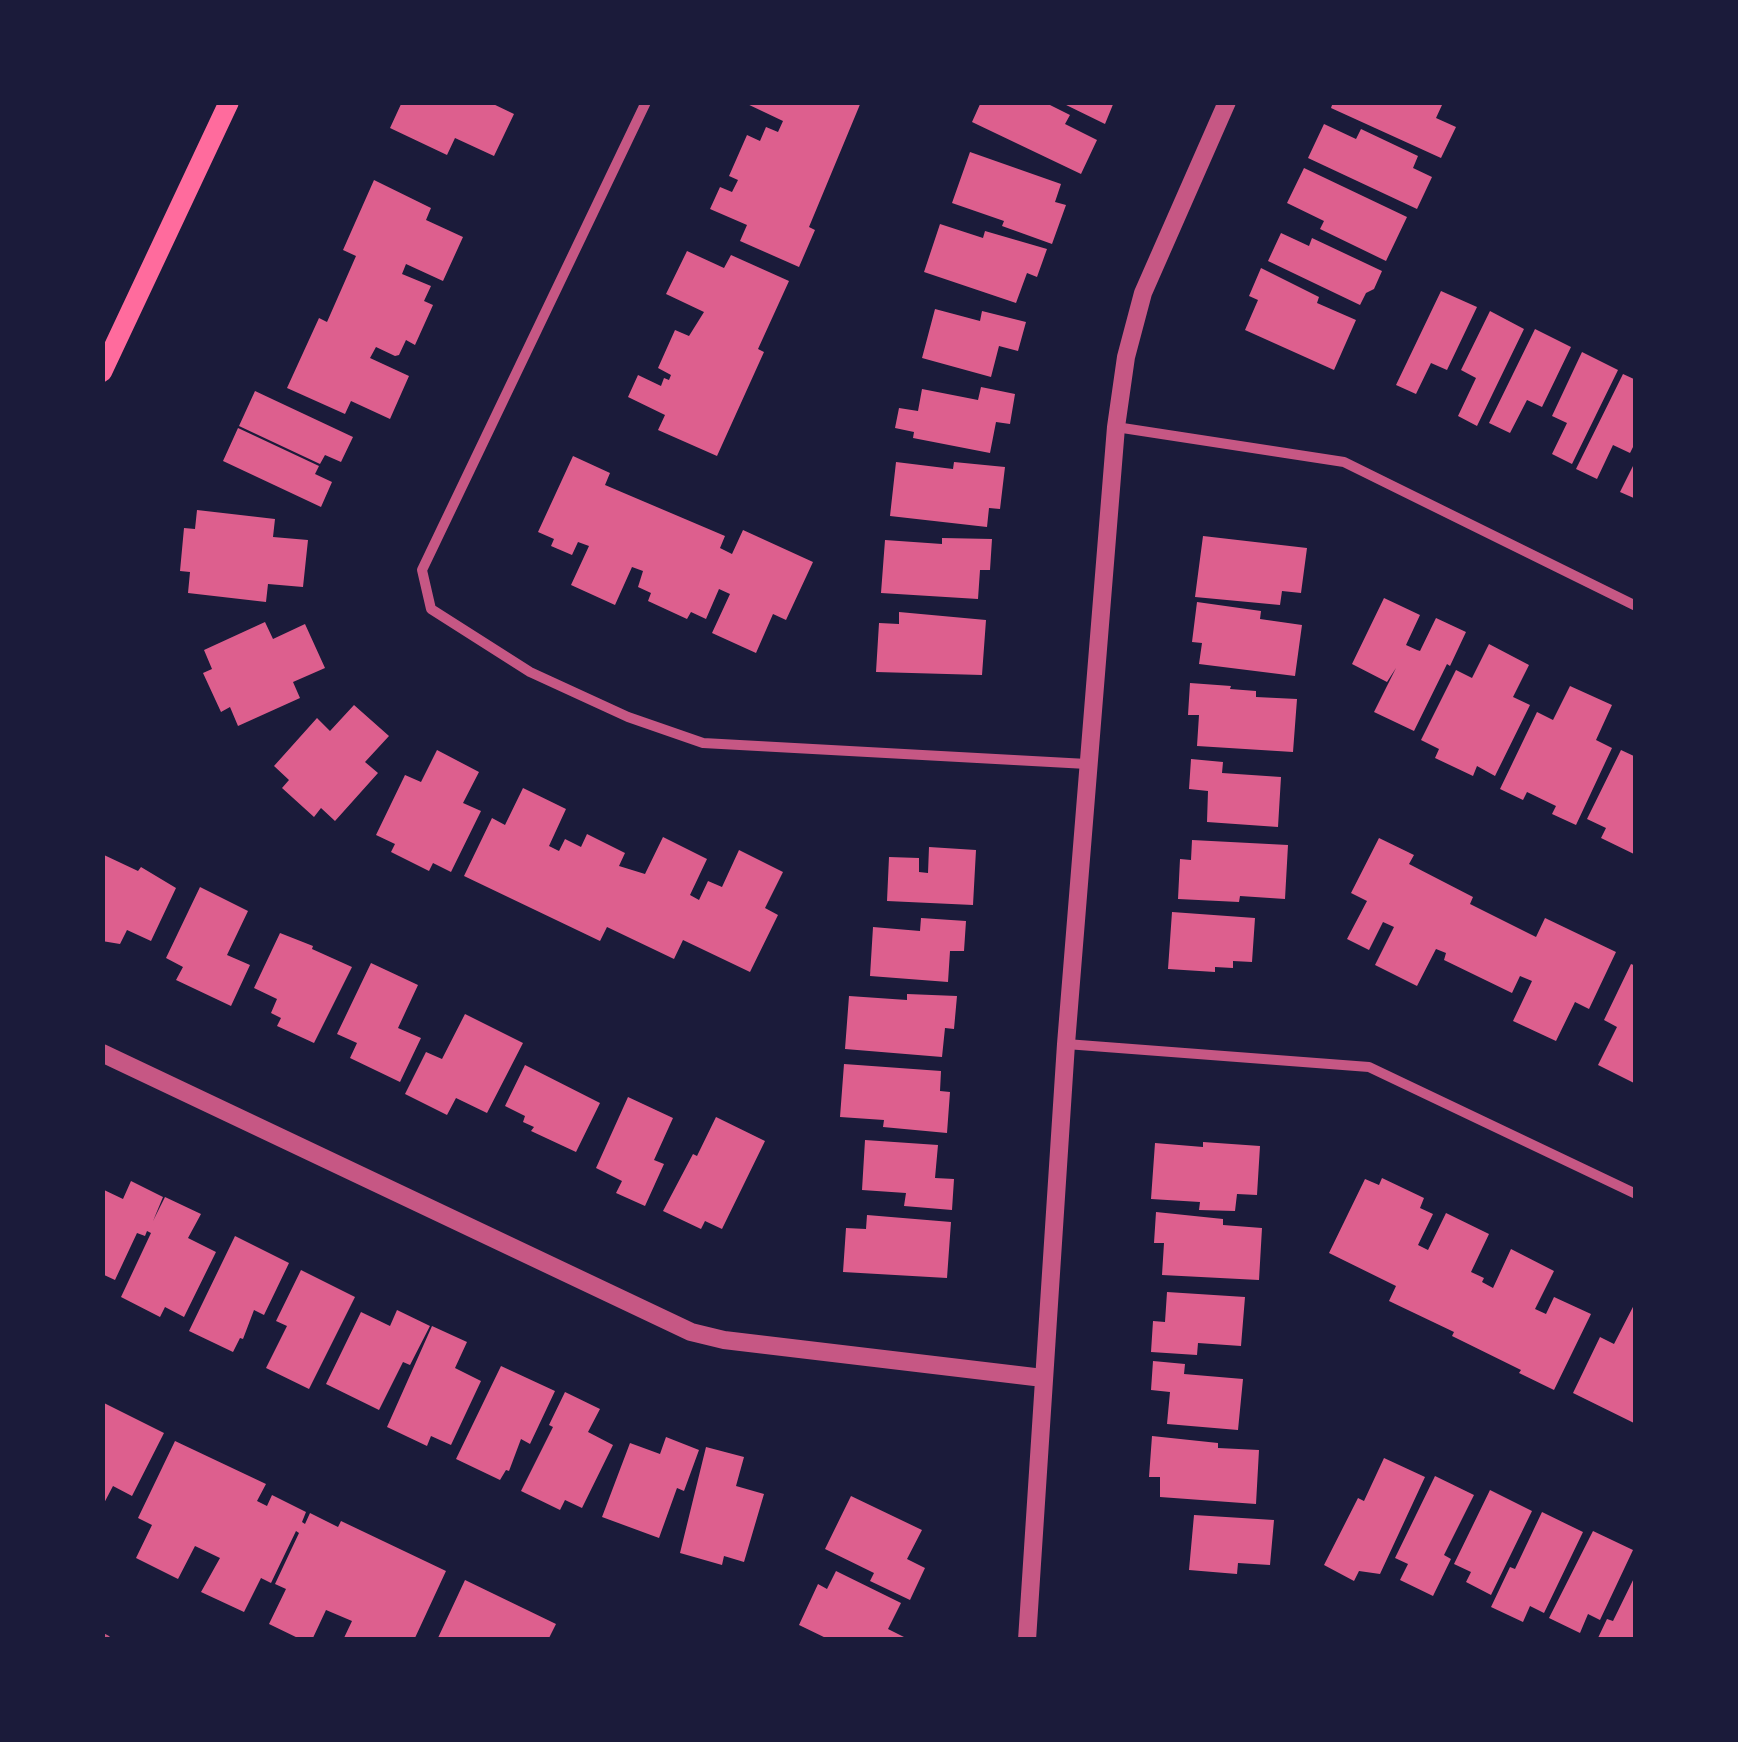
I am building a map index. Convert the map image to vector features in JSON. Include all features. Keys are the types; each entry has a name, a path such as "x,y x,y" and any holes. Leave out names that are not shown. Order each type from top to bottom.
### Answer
{"main road":[{"path":"102,372 229,102"}],"street":[{"path":"646,102 422,570 432,609 530,672 628,716 704,743 1087,764"},
{"path":"1028,1640 1066,1044 1116,427 1126,357 1143,294 1228,102"},
{"path":"1116,427 1344,462 1636,606"},
{"path":"1066,1044 1370,1067 1636,1194"},
{"path":"102,1053 691,1332 724,1340 1043,1378"}],"building":[{"path":"402,102 489,102 514,114 494,156 455,138 447,155 390,128"},
{"path":"743,102 861,102 809,227 815,230 799,267 740,241 747,225 710,209 720,187 732,192 738,180 729,176 747,135 760,141 766,127 778,132 783,121"},
{"path":"981,102 1044,102 1070,115 1065,124 1097,140 1081,174 972,122"},
{"path":"1060,102 1114,102 1105,124"},
{"path":"1333,102 1435,102 1442,105 1436,118 1456,127 1441,158 1331,108"},
{"path":"1324,124 1356,139 1361,129 1418,156 1413,168 1432,177 1417,209 1308,158"},
{"path":"970,152 1061,184 1055,202 1066,205 1052,244 1002,226 1004,221 952,203"},
{"path":"1304,168 1407,217 1386,261 1320,229 1324,221 1287,203"},
{"path":"374,180 431,208 426,220 463,237 443,281 406,264 402,274 431,286 424,301 433,305 415,345 406,340 395,356 376,347 370,358 409,376 390,419 351,401 345,414 287,388 319,318 327,322 356,256 343,250"},
{"path":"940,224 983,238 985,231 1047,249 1037,277 1027,273 1016,303 924,272"},
{"path":"1281,233 1309,246 1312,238 1382,271 1374,289 1366,293 1360,305 1268,261"},
{"path":"687,251 724,268 731,255 789,281 758,349 764,352 717,456 658,430 665,415 628,397 638,375 661,386 664,378 669,380 671,375 658,368 675,330 689,336 704,312 666,294"},
{"path":"1261,268 1319,297 1317,303 1356,320 1334,370 1245,330 1258,300 1249,296"},
{"path":"1441,291 1477,307 1447,370 1431,363 1416,394 1396,385"},
{"path":"935,309 980,321 982,311 1026,322 1018,351 999,346 991,377 922,358"},
{"path":"1490,311 1524,329 1477,426 1458,416 1476,378 1461,370"},
{"path":"1535,329 1571,347 1542,407 1527,400 1510,433 1489,423"},
{"path":"1582,352 1618,370 1572,464 1552,454 1567,423 1552,416"},
{"path":"1623,374 1636,380 1636,441 1630,453 1613,445 1597,479 1576,469"},
{"path":"981,387 1015,394 1010,424 996,422 990,453 913,438 914,432 895,428 899,408 918,411 922,389 978,400"},
{"path":"255,391 353,437 341,462 325,455 320,464 239,426"},
{"path":"238,428 319,466 315,474 332,482 321,507 223,461"},
{"path":"573,456 610,473 605,485 725,536 720,548 732,554 743,530 813,562 786,620 773,614 756,653 712,633 730,594 719,589 706,619 691,612 687,619 648,601 651,593 638,587 643,571 632,567 615,605 571,585 589,546 578,542 572,555 551,546 554,539 538,532"},
{"path":"1636,460 1636,499 1620,492"},
{"path":"896,462 953,469 954,462 1005,467 1000,509 989,508 987,527 890,516"},
{"path":"197,510 275,519 273,537 308,540 303,587 268,584 266,602 188,593 190,572 180,571 184,528 195,529"},
{"path":"1203,536 1307,548 1301,593 1282,591 1280,605 1195,597"},
{"path":"942,538 992,539 990,570 980,570 978,599 881,593 885,540 942,544"},
{"path":"1384,598 1420,615 1406,645 1417,650 1420,651 1436,618 1466,632 1414,731 1374,712 1396,668 1387,682 1352,664"},
{"path":"1197,602 1261,611 1260,619 1302,625 1295,676 1199,664 1202,643 1192,642"},
{"path":"899,612 986,620 982,675 876,672 879,623 899,624"},
{"path":"265,622 273,639 305,624 325,668 293,682 300,698 238,726 230,707 221,712 203,673 212,669 204,650"},
{"path":"1489,644 1529,665 1513,697 1530,705 1495,776 1477,766 1473,776 1435,758 1439,749 1421,740 1456,670 1472,678"},
{"path":"1190,683 1256,691 1256,697 1297,699 1293,752 1197,746 1199,715 1188,715"},
{"path":"1570,686 1612,705 1596,740 1612,748 1576,825 1552,814 1556,806 1527,792 1523,800 1500,789 1537,712 1553,720"},
{"path":"354,705 389,736 365,762 378,773 335,821 321,808 314,817 282,788 289,780 274,766 317,718 330,731"},
{"path":"437,750 479,772 463,803 481,811 451,872 433,863 429,871 391,852 395,844 376,835 405,775 421,782"},
{"path":"1621,750 1636,757 1636,855 1601,838 1606,828 1587,819"},
{"path":"1191,759 1223,762 1222,773 1281,777 1278,827 1207,822 1208,791 1189,789"},
{"path":"523,788 566,809 549,846 559,851 565,839 581,847 587,834 625,853 619,866 645,874 663,837 707,859 690,895 699,900 708,881 722,887 739,850 783,872 765,908 778,915 750,972 683,940 674,959 607,927 600,941 464,876 492,818 505,825"},
{"path":"1379,838 1414,855 1409,864 1473,897 1470,904 1536,937 1545,918 1616,952 1589,1009 1575,1002 1556,1041 1513,1021 1532,981 1520,976 1512,993 1444,960 1446,953 1436,949 1417,986 1375,965 1394,927 1383,922 1369,950 1347,939 1367,901 1351,893"},
{"path":"1192,840 1288,845 1285,899 1178,899 1180,859 1191,860"},
{"path":"929,847 976,850 973,905 887,901 889,857 919,858 919,872 928,873"},
{"path":"104,855 138,871 141,867 176,888 151,941 127,930 120,944 102,941"},
{"path":"200,887 248,911 227,955 250,965 231,1006 176,980 183,967 166,958"},
{"path":"1172,912 1255,918 1252,962 1233,961 1233,968 1215,967 1215,972 1168,969"},
{"path":"921,918 966,921 964,951 950,951 948,982 870,976 873,927 920,931"},
{"path":"280,933 352,967 314,1043 277,1026 281,1018 271,1013 277,999 254,988"},
{"path":"371,963 418,985 398,1028 421,1038 400,1082 350,1058 357,1043 337,1034"},
{"path":"1631,964 1636,966 1636,1084 1598,1065 1617,1027 1604,1020"},
{"path":"907,994 957,996 954,1029 945,1028 942,1057 845,1049 849,996 907,1000"},
{"path":"465,1014 523,1043 487,1113 456,1098 447,1115 405,1094 426,1052 442,1059"},
{"path":"844,1064 941,1071 940,1091 950,1092 947,1133 883,1127 884,1120 840,1117"},
{"path":"525,1065 600,1103 576,1152 531,1131 534,1127 523,1122 525,1116 505,1106"},
{"path":"628,1097 673,1118 654,1160 664,1164 645,1206 616,1193 622,1181 596,1168"},
{"path":"716,1117 765,1141 722,1229 705,1221 701,1229 663,1211"},
{"path":"865,1140 938,1145 935,1178 954,1179 952,1210 904,1206 906,1193 862,1190"},
{"path":"1203,1142 1260,1146 1257,1195 1237,1194 1235,1211 1199,1210 1200,1202 1151,1199 1155,1143 1203,1147"},
{"path":"1382,1178 1424,1198 1420,1208 1433,1214 1418,1245 1428,1250 1446,1213 1489,1234 1471,1272 1484,1278 1482,1282 1493,1288 1511,1249 1554,1271 1535,1309 1546,1314 1554,1297 1591,1314 1554,1390 1452,1336 1454,1332 1389,1301 1396,1286 1329,1253 1365,1179 1379,1185"},
{"path":"131,1181 163,1197 153,1221 165,1197 201,1214 188,1238 216,1252 184,1317 165,1307 160,1317 121,1297 151,1233 137,1233 115,1280 102,1274 102,1189 123,1199"},
{"path":"1156,1212 1223,1219 1223,1225 1262,1228 1259,1280 1162,1275 1164,1243 1154,1243"},
{"path":"867,1215 951,1222 947,1278 843,1272 846,1228 866,1229"},
{"path":"235,1236 289,1263 264,1315 254,1310 243,1339 233,1352 189,1331"},
{"path":"301,1270 355,1297 309,1389 266,1368 287,1326 276,1321"},
{"path":"1167,1292 1245,1297 1241,1346 1198,1343 1197,1355 1151,1352 1153,1321 1165,1322"},
{"path":"1636,1301 1636,1424 1573,1393 1600,1337 1614,1344"},
{"path":"397,1310 430,1326 410,1365 403,1362 379,1410 326,1384 361,1312 390,1326"},
{"path":"432,1326 467,1342 455,1368 481,1381 451,1445 431,1436 427,1446 387,1427"},
{"path":"1153,1361 1185,1364 1184,1374 1243,1379 1238,1430 1167,1424 1170,1392 1151,1390"},
{"path":"501,1366 555,1391 530,1444 521,1439 509,1471 500,1480 456,1459"},
{"path":"565,1392 600,1409 588,1432 613,1445 582,1508 565,1500 560,1510 521,1491 553,1427 549,1425"},
{"path":"102,1402 164,1433 132,1496 113,1486 102,1507"},
{"path":"1152,1436 1218,1443 1218,1448 1259,1450 1256,1504 1160,1497 1160,1477 1149,1477"},
{"path":"666,1437 699,1450 684,1491 677,1488 659,1538 602,1517 630,1443 660,1454"},
{"path":"175,1441 266,1484 257,1501 267,1506 272,1495 306,1512 302,1522 305,1524 310,1513 338,1527 341,1521 446,1571 414,1640 343,1640 352,1621 326,1610 312,1640 302,1640 269,1624 286,1589 275,1584 299,1533 296,1531 271,1583 261,1578 244,1612 201,1592 220,1558 195,1546 178,1579 136,1558 152,1525 138,1518"},
{"path":"706,1447 744,1457 736,1486 764,1494 744,1562 724,1556 722,1565 680,1553"},
{"path":"1384,1458 1425,1477 1380,1574 1359,1571 1354,1581 1324,1565 1358,1498 1364,1501"},
{"path":"1435,1476 1474,1495 1444,1555 1451,1559 1433,1596 1400,1580 1408,1564 1395,1558"},
{"path":"1490,1490 1532,1511 1491,1595 1466,1582 1471,1572 1454,1564"},
{"path":"851,1496 922,1530 907,1559 925,1568 910,1600 870,1581 874,1573 825,1549"},
{"path":"1542,1512 1583,1532 1544,1613 1530,1606 1523,1622 1491,1607 1510,1567 1515,1569"},
{"path":"1194,1515 1274,1520 1270,1565 1238,1563 1237,1574 1189,1570"},
{"path":"1593,1531 1633,1550 1600,1620 1588,1614 1580,1633 1549,1618"},
{"path":"836,1571 901,1603 888,1629 910,1640 830,1640 799,1625 818,1584 827,1589"},
{"path":"1636,1574 1636,1640 1597,1640 1607,1619 1613,1621"},
{"path":"465,1580 556,1624 548,1640 437,1640"}]}
